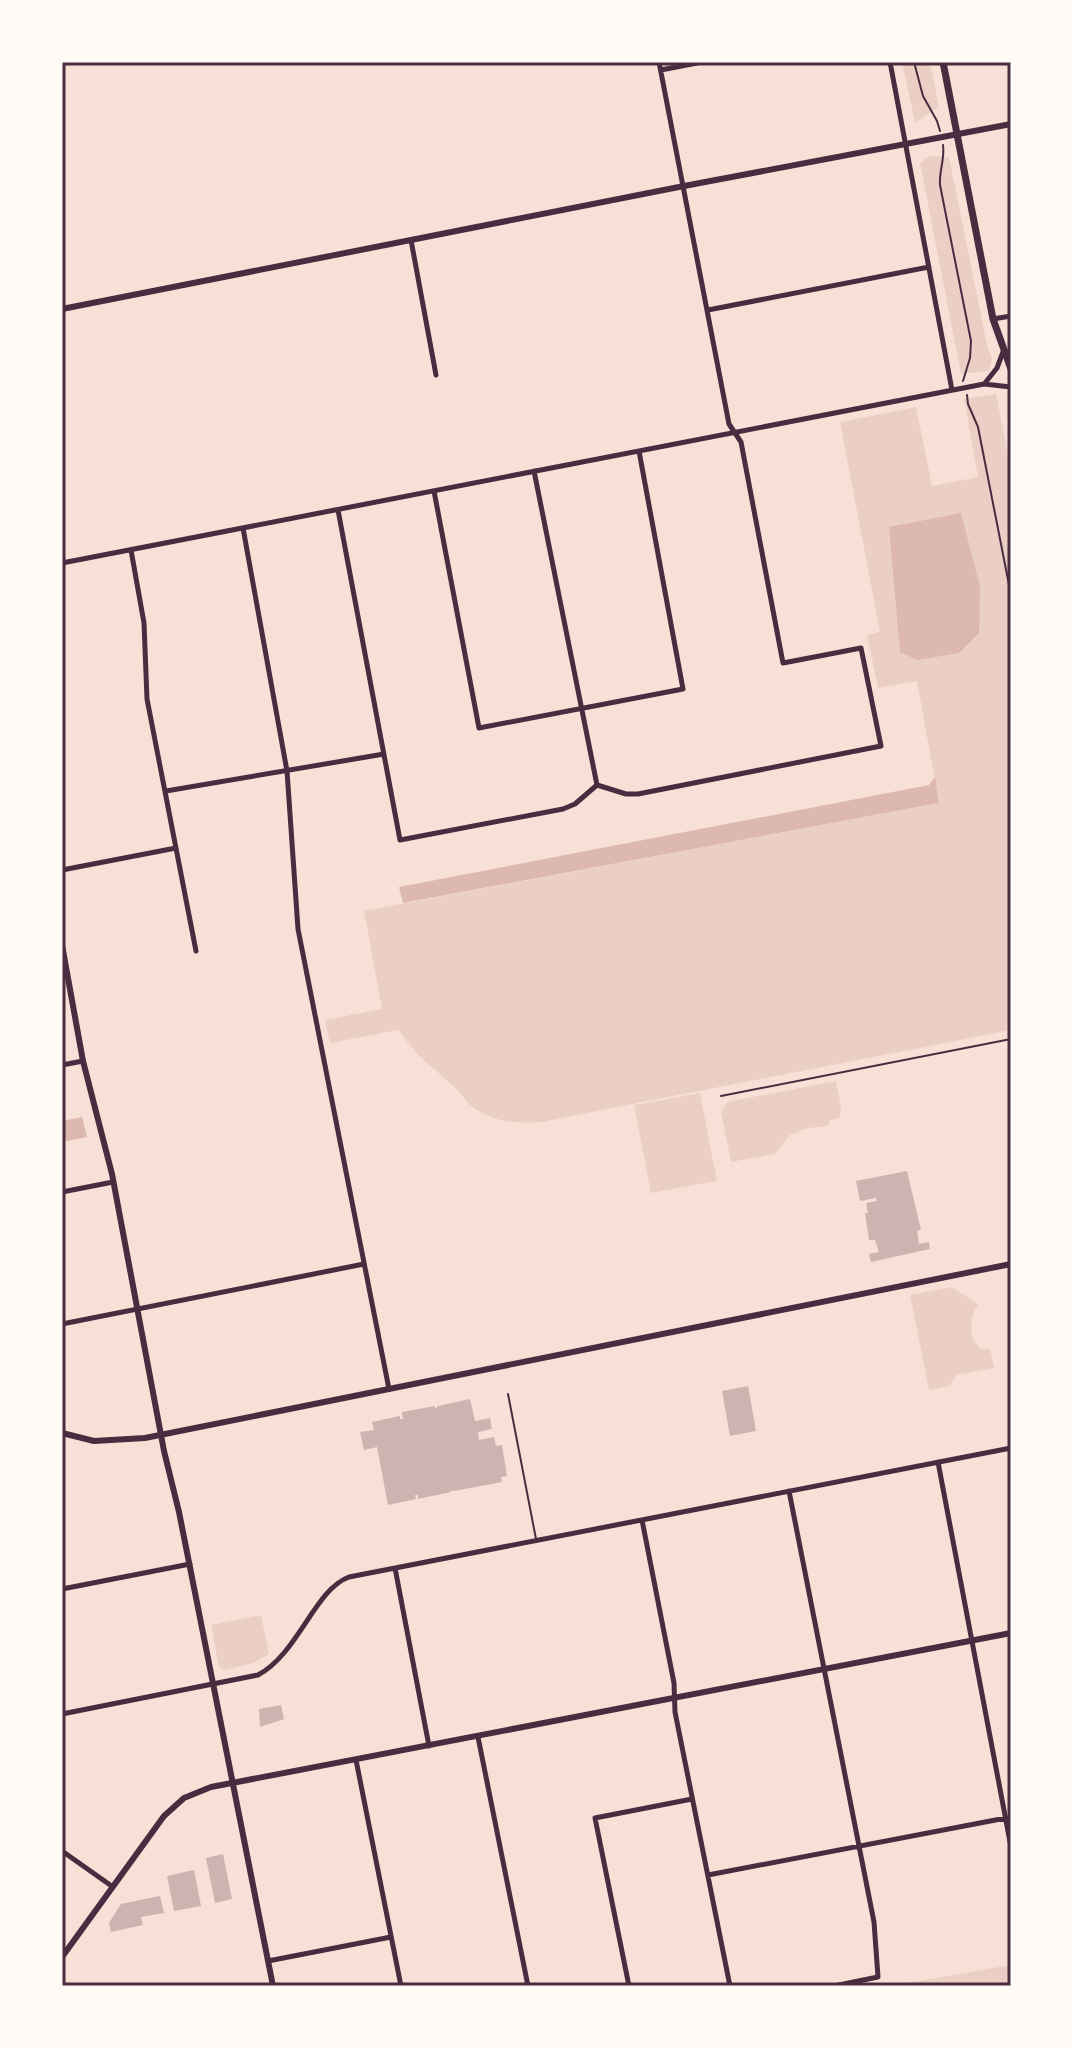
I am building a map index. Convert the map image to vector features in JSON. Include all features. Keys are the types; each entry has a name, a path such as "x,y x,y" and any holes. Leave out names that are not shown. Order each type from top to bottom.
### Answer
{"main road":[{"path":"943,62 993,319 1011,369"},
{"path":"62,309 1011,124"},
{"path":"62,945 83,1061 113,1182 139,1309 161,1435 190,1564 273,1986"},
{"path":"62,1433 94,1441 116,1442 161,1435 1011,1264"},
{"path":"62,1957 164,1816 196,1792 1011,1633"}],"street":[{"path":"597,785 614,792 638,794 881,746 861,648 783,663 741,442 729,424 659,62"},
{"path":"661,70 702,62"},
{"path":"890,62 952,390"},
{"path":"411,240 436,375"},
{"path":"708,310 929,267"},
{"path":"993,319 1011,316"},
{"path":"984,384 997,368 1003,352"},
{"path":"62,563 984,384 1011,387"},
{"path":"434,491 479,728 581,709 683,689 639,451"},
{"path":"534,471 597,785"},
{"path":"338,510 400,840 563,809 575,804 597,785"},
{"path":"243,528 287,771 298,929 389,1390"},
{"path":"131,550 144,623 147,699 196,951"},
{"path":"166,791 384,754"},
{"path":"62,870 176,848"},
{"path":"62,1065 83,1061"},
{"path":"62,1192 113,1182"},
{"path":"62,1324 364,1264"},
{"path":"62,1714 252,1677 276,1663 336,1583 349,1577 1011,1448"},
{"path":"938,1462 1011,1847"},
{"path":"789,1491 874,1922 878,1977 834,1986"},
{"path":"642,1520 692,1799 730,1986"},
{"path":"62,1589 190,1564"},
{"path":"395,1568 429,1746"},
{"path":"478,1737 528,1986"},
{"path":"356,1760 401,1986"},
{"path":"629,1986 595,1818 692,1799"},
{"path":"708,1875 1006,1818"},
{"path":"62,1851 113,1887"},
{"path":"268,1961 391,1937"}],"lane":[{"path":"721,1096 1011,1039"},
{"path":"508,1394 536,1540"}],"path":[{"path":"914,62 923,96 937,121 944,153 940,165 940,185 971,341 970,358 962,378 978,427 1011,595"}],"shaded area":[{"path":"902,62 930,62 939,107 915,123"},
{"path":"930,156 949,157 992,359 989,371 961,374 920,163"},
{"path":"996,394 1011,469 1011,1030 531,1123 503,1120 477,1110 417,1054 399,1030 330,1043 325,1020 382,1009 364,911 939,803 917,681 878,688 867,635 880,632 840,422 916,407 932,486 978,477 964,399"},
{"path":"961,513 980,587 979,633 959,653 917,660 900,652 889,527"},
{"path":"935,777 939,803 403,903 399,887 929,785"},
{"path":"836,1081 840,1118 830,1120 828,1126 808,1128 790,1135 775,1154 731,1162 721,1112 727,1102"},
{"path":"700,1093 717,1181 651,1193 634,1105"},
{"path":"82,1117 87,1137 62,1142 62,1121"},
{"path":"952,1287 978,1304 971,1322 972,1334 982,1350 990,1349 994,1368 957,1375 949,1386 929,1390 910,1295"},
{"path":"261,1615 269,1654 253,1663 224,1670 219,1667 211,1625"},
{"path":"1011,1965 1011,1986 889,1986"}],"building":[{"path":"907,1171 921,1230 917,1231 919,1244 929,1242 930,1249 871,1262 869,1254 879,1252 875,1240 869,1240 865,1213 868,1213 866,1203 877,1201 876,1198 860,1201 856,1181"},
{"path":"748,1386 756,1431 730,1436 722,1391"},
{"path":"470,1399 475,1421 490,1418 492,1429 478,1432 479,1440 494,1437 496,1446 502,1445 507,1476 501,1477 502,1482 418,1499 415,1495 416,1499 388,1505 377,1447 364,1450 360,1432 374,1430 372,1422 400,1416 403,1419 402,1412 435,1406 435,1409"},
{"path":"281,1705 284,1719 260,1727 259,1709"},
{"path":"223,1854 232,1899 215,1903 206,1858"},
{"path":"194,1870 201,1906 174,1911 167,1876"},
{"path":"160,1896 164,1913 141,1917 143,1925 111,1932 109,1923 121,1904"}]}
